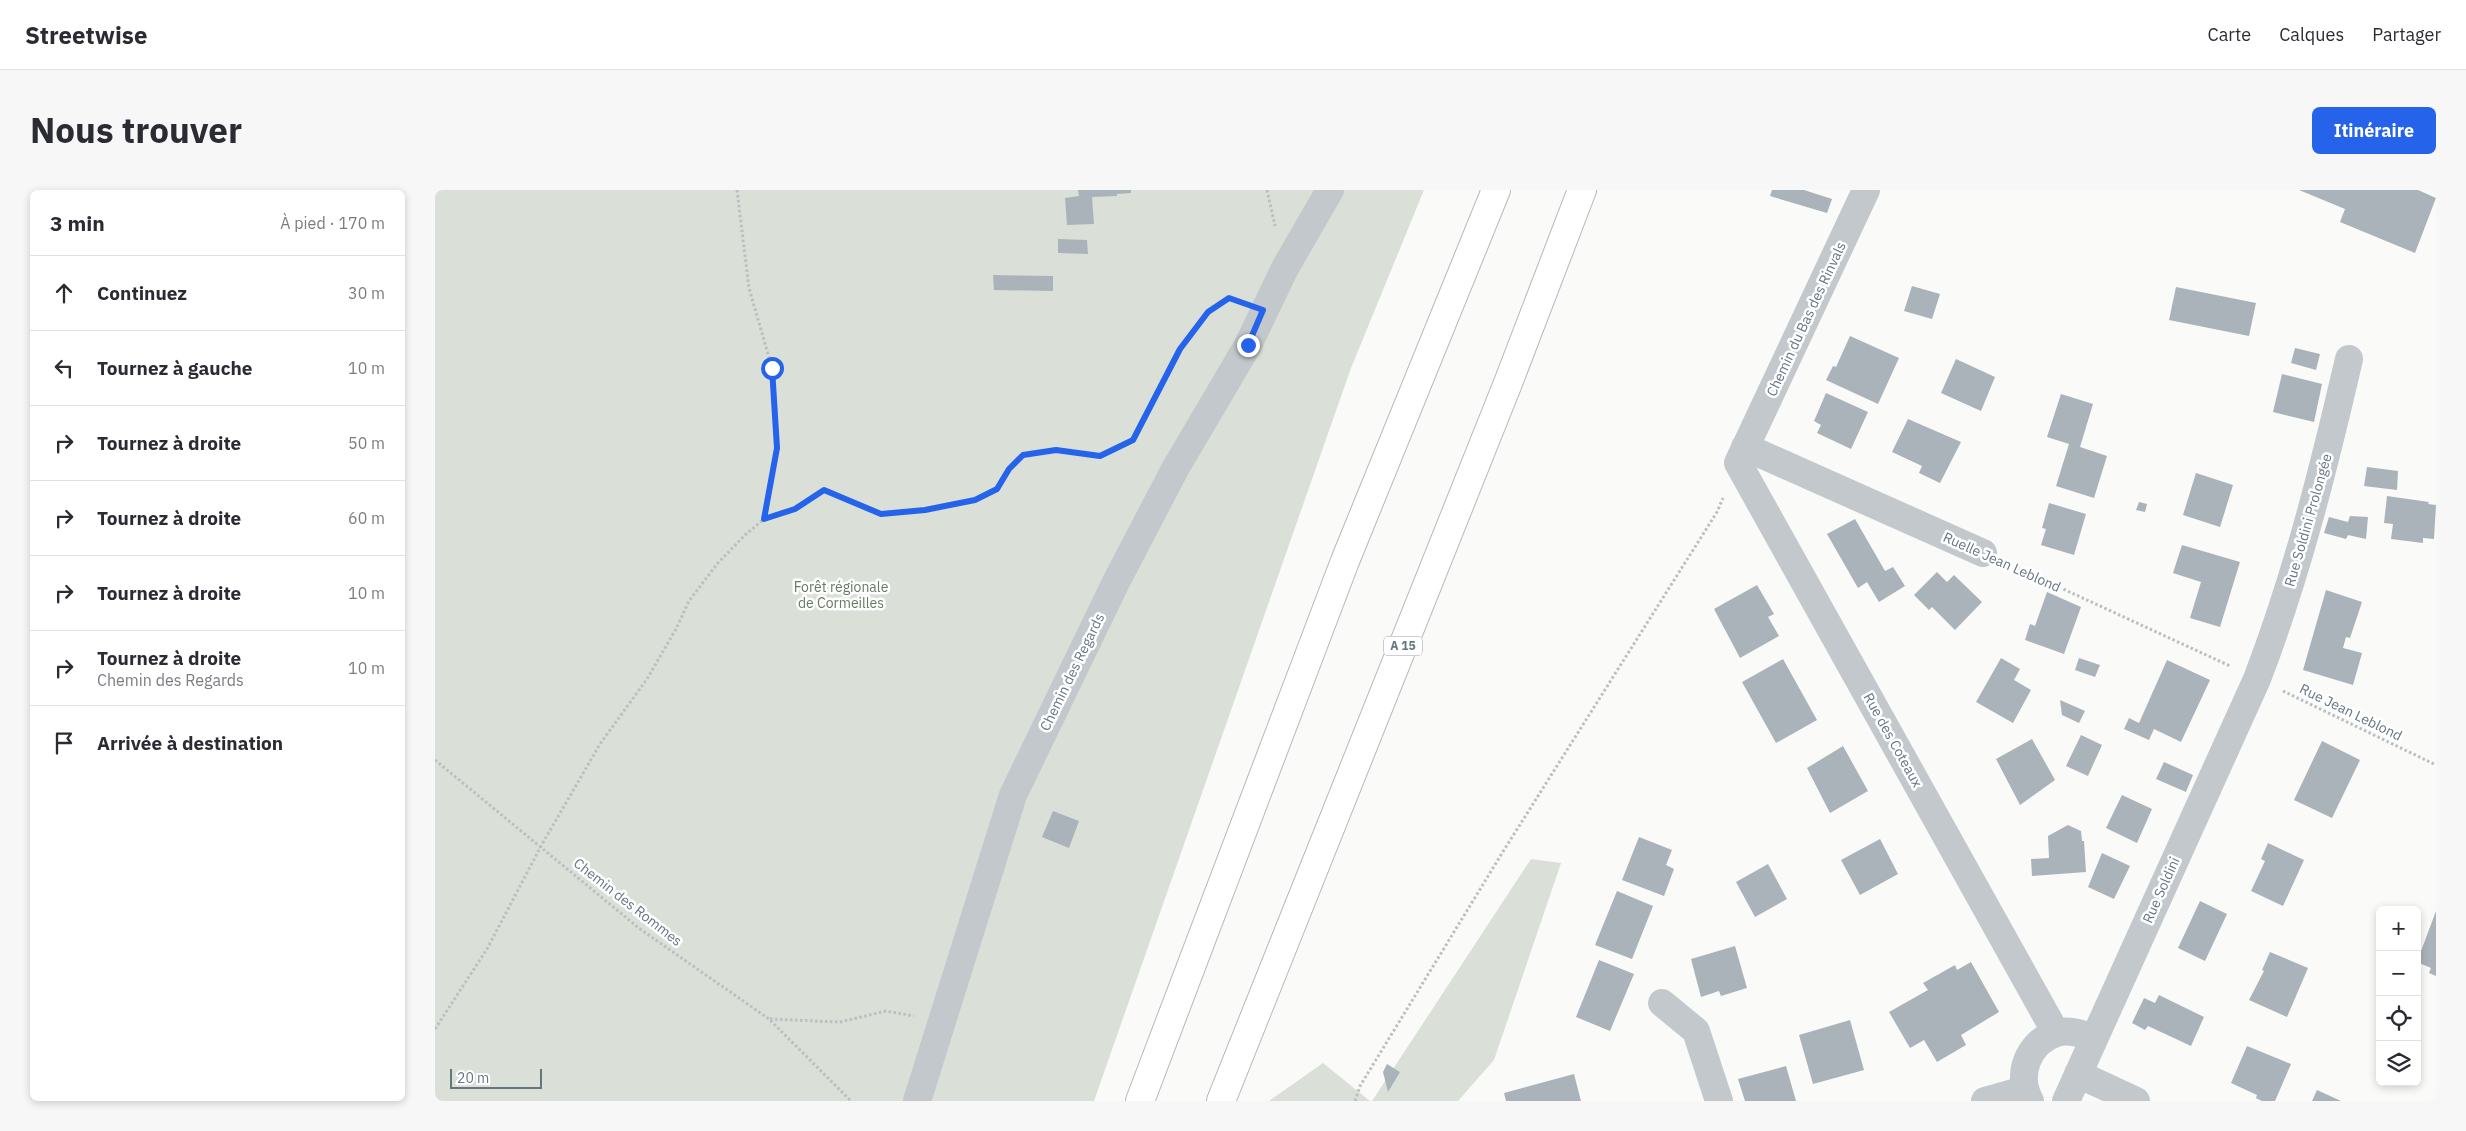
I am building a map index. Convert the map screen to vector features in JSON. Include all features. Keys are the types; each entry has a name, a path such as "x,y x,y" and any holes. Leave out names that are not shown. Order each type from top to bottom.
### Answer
{"highway":[{"path":"1140,1101 1341,570 1496,190"},
{"name":"A 15","path":"1221,1101 1508,383 1582,190"}],"street":[{"name":"Chemin des Regards","path":"917,1101 943,1024 1013,795 1121,573 1175,469 1248,345 1263,310 1329,190"},
{"name":"Chemin du Bas des Rinvals","path":"1742,455 1866,190"},
{"name":"Rue Soldini Prolongée","path":"2257,679 2276,630 2299,555 2325,464 2349,359"},
{"name":"Ruelle Jean Leblond","path":"1742,455 1983,553"},
{"name":"Rue des Coteaux","path":"1742,455 2056,1033"},
{"name":"Rue Soldini","path":"2066,1101 2257,679"},
{"path":"1662,1003 1696,1031 1719,1101"},
{"path":"1985,1101 2027,1095 2024,1066 2036,1045 2056,1033 2076,1032 2094,1038"},
{"path":"2078,1074 2136,1101"}],"path":[{"path":"737,190 749,288 772,368 777,448 764,519"},
{"path":"435,1029 487,950 541,846 600,744 647,679 677,629 689,601 717,564 745,534 764,519 795,509 824,490 881,514 925,510 975,500 997,489 1009,469 1023,455 1056,450 1100,456 1133,440 1180,349 1208,312 1229,298 1263,310"},
{"path":"1355,1101 1360,1086 1504,850 1717,512 1742,455"},
{"name":"Ruelle Jean Leblond","path":"1983,553 2257,679"},
{"name":"Rue Jean Leblond","path":"2257,679 2436,765"},
{"name":"Chemin des Rommes","path":"435,760 640,929 769,1018 851,1101"},
{"path":"769,1018 839,1022 886,1011 943,1024"}],"green space":[{"name":"Forêt régionale de Cormeilles","path":"435,190 1424,190 1351,368 1094,1101 435,1101"},
{"path":"1531,859 1561,863 1494,1060 1458,1101 1372,1101"},
{"path":"1323,1063 1370,1101 1269,1101"}],"building":[{"path":"1078,190 1131,190 1131,193 1117,194 1117,196 1092,197 1094,224 1067,225 1065,198 1079,196"},
{"path":"1772,190 1804,190 1832,199 1827,213 1770,196"},
{"path":"2299,190 2418,190 2436,198 2415,253 2340,222 2345,209"},
{"path":"1058,239 1087,240 1088,254 1058,253"},
{"path":"993,275 1053,276 1053,291 994,290"},
{"path":"1912,286 1940,294 1932,319 1904,311"},
{"path":"2176,287 2256,303 2249,336 2169,320"},
{"path":"1850,336 1899,358 1878,404 1826,380 1833,366 1836,367"},
{"path":"2295,348 2320,354 2316,370 2291,363"},
{"path":"1956,359 1995,377 1981,411 1941,393"},
{"path":"2282,374 2322,384 2314,422 2273,412"},
{"path":"1826,393 1868,412 1851,449 1817,433 1821,425 1814,421"},
{"path":"2061,394 2093,404 2080,447 2107,456 2094,498 2056,486 2069,444 2047,437"},
{"path":"1908,419 1961,442 1940,483 1919,473 1922,466 1892,452"},
{"path":"2367,467 2398,471 2397,490 2364,486"},
{"path":"2196,473 2233,485 2220,527 2183,515"},
{"path":"2387,496 2429,502 2428,504 2436,505 2434,539 2423,538 2423,543 2391,539 2393,524 2384,523"},
{"path":"2139,502 2147,504 2145,512 2136,510"},
{"path":"2049,503 2086,514 2074,555 2041,545 2046,529 2042,528"},
{"path":"2350,516 2368,517 2366,539 2348,535 2346,539 2324,533 2329,517 2348,522"},
{"path":"1855,519 1885,571 1893,567 1905,586 1879,602 1867,582 1858,588 1827,534"},
{"path":"2182,545 2240,562 2220,627 2190,618 2201,582 2173,573"},
{"path":"1937,572 1947,582 1954,575 1982,602 1955,630 1932,607 1929,610 1914,595"},
{"path":"1757,585 1774,614 1768,617 1779,636 1740,658 1714,609"},
{"path":"2326,590 2362,602 2350,638 2346,637 2343,648 2362,653 2353,685 2303,670"},
{"path":"2047,592 2081,607 2064,654 2025,640 2030,624 2035,626"},
{"path":"2001,658 2020,669 2014,680 2031,690 2013,723 1976,702"},
{"path":"2079,658 2100,665 2095,677 2075,670"},
{"path":"1783,659 1817,720 1776,743 1742,682"},
{"path":"2167,660 2210,680 2181,742 2154,729 2149,740 2124,729 2129,718 2139,723"},
{"path":"2060,700 2085,711 2079,723 2062,715"},
{"path":"2081,735 2102,745 2088,776 2066,766"},
{"path":"2032,739 2055,780 2020,805 1996,759"},
{"path":"2322,741 2360,760 2332,818 2294,800"},
{"path":"1843,746 1868,791 1830,813 1807,768"},
{"path":"2164,762 2193,775 2186,792 2156,779"},
{"path":"2122,795 2152,809 2137,843 2106,828"},
{"path":"1053,811 1079,821 1069,848 1042,837"},
{"path":"2068,825 2081,831 2082,841 2084,841 2086,872 2032,876 2031,859 2049,858 2048,836"},
{"path":"1639,837 1672,850 1666,865 1674,869 1664,896 1622,880"},
{"path":"1880,839 1898,874 1860,895 1841,860"},
{"path":"2268,843 2304,860 2283,906 2251,891 2265,861 2261,859"},
{"path":"2102,853 2130,866 2114,899 2088,887"},
{"path":"1768,864 1787,899 1755,917 1736,882"},
{"path":"1617,891 1653,906 1632,959 1595,945"},
{"path":"2200,901 2227,914 2205,961 2178,948"},
{"path":"2436,911 2436,976 2429,973 2431,968 2421,964 2421,951"},
{"path":"1735,946 1747,988 1721,996 1719,991 1701,997 1691,959"},
{"path":"2270,952 2308,968 2287,1017 2249,1000 2264,971 2262,970"},
{"path":"1599,960 1634,974 1610,1031 1576,1017"},
{"path":"1971,962 1999,1012 1961,1035 1966,1045 1937,1062 1924,1040 1910,1048 1889,1012 1928,990 1923,983 1955,965 1957,970"},
{"path":"2159,995 2204,1017 2191,1046 2148,1026 2145,1030 2132,1023 2144,998 2155,1003"},
{"path":"1850,1020 1864,1070 1813,1084 1799,1035"},
{"path":"2247,1046 2291,1064 2275,1101 2262,1101 2256,1098 2257,1095 2231,1083"},
{"path":"1387,1064 1400,1072 1388,1092 1383,1072"},
{"path":"1786,1066 1796,1101 1745,1101 1738,1079"},
{"path":"1574,1074 1581,1101 1506,1101 1504,1093"},
{"path":"2317,1090 2341,1101 2312,1101"}],"route":[{"path":"772,368 777,448 764,519 795,509 824,490 881,514 925,510 975,500 997,489 1009,469 1023,455 1056,450 1100,456 1133,440 1180,349 1208,312 1229,298 1263,310 1248,345"}]}
